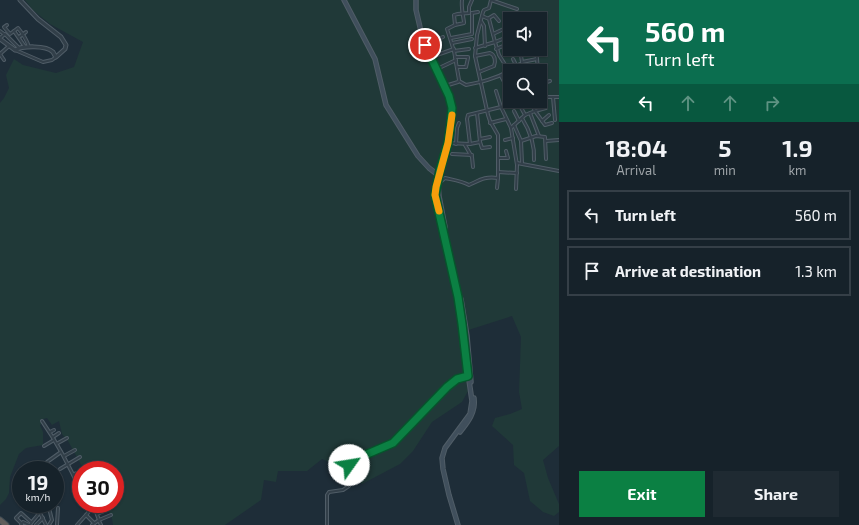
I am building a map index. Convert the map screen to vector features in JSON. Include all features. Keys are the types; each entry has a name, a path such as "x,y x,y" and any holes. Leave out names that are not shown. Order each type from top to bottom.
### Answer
{"highway":[{"path":"0,520 6,525"}],"main road":[{"path":"345,0 377,58 388,104 420,155 438,175"},
{"path":"416,0 416,10 425,45 445,86 450,101 452,115 448,143 438,175 439,200 463,309 475,403 474,412 470,419 446,450 443,458"},
{"path":"438,182 435,191 436,200 458,297 472,401 470,414 445,448 443,458 459,525"}],"street":[{"path":"7,31 0,39 14,50 43,62 52,60 65,49 65,42 61,37 38,19 20,0"},
{"path":"459,81 456,58 447,29 464,23 462,14 462,0"},
{"path":"451,38 472,34 471,13 469,6 472,0"},
{"path":"497,188 499,158 498,135 490,123 480,72 475,56 475,48 484,10 489,8 491,0 517,9"},
{"path":"455,25 454,15 478,12"},
{"path":"482,16 488,18 494,15 499,21"},
{"path":"488,18 496,49 505,64"},
{"path":"481,21 484,25 485,46"},
{"path":"7,25 4,27 10,34 18,28 27,40 27,47"},
{"path":"493,34 503,29"},
{"path":"0,31 19,48"},
{"path":"14,31 27,47"},
{"path":"19,37 26,32"},
{"path":"425,45 443,37"},
{"path":"452,43 472,39"},
{"path":"475,48 485,46 503,39"},
{"path":"4,60 0,53 9,46"},
{"path":"496,49 503,46"},
{"path":"14,50 27,47 49,49 56,57"},
{"path":"431,57 454,50 469,48"},
{"path":"475,56 490,53 493,54 495,60 494,66 480,72"},
{"path":"521,56 521,63 538,59"},
{"path":"537,56 538,64"},
{"path":"437,69 456,58 468,57 466,67 457,67"},
{"path":"495,60 502,59"},
{"path":"513,59 516,64"},
{"path":"445,86 459,81 466,85 501,76 503,80"},
{"path":"496,91 501,107 511,128 517,163 516,189"},
{"path":"547,97 559,98"},
{"path":"553,97 555,120"},
{"path":"470,144 467,117 470,114 501,107"},
{"path":"522,108 525,115"},
{"path":"534,108 545,125 552,123"},
{"path":"511,128 525,115 546,108"},
{"path":"514,111 519,121"},
{"path":"477,113 482,148 490,147"},
{"path":"530,113 539,136"},
{"path":"542,121 549,115"},
{"path":"522,118 532,137 535,150 534,160"},
{"path":"490,123 506,119"},
{"path":"456,144 457,128 459,123"},
{"path":"514,125 521,141 522,163"},
{"path":"521,141 532,137 544,136 546,141 546,159"},
{"path":"480,138 490,137"},
{"path":"505,140 513,138"},
{"path":"546,141 559,140"},
{"path":"448,143 470,144 480,142"},
{"path":"465,144 472,155 473,167"},
{"path":"499,158 508,158 506,151"},
{"path":"452,154 472,155"},
{"path":"517,163 559,171"},
{"path":"498,172 517,173"},
{"path":"438,182 445,178 469,185 477,180 498,178"},
{"path":"327,525 327,495 329,492 343,490 349,486 345,474 349,465 358,458 393,443 447,387 457,379 468,376"},
{"path":"42,421 54,438 72,470"},
{"path":"50,432 54,430"},
{"path":"44,446 59,433"},
{"path":"57,443 67,438"},
{"path":"64,456 75,450"},
{"path":"48,461 61,452"},
{"path":"64,466 80,457"},
{"path":"21,513 30,524 23,522 21,524 16,518 21,513"},
{"path":"30,524 40,513 46,524 50,524 52,520 50,513"},
{"path":"57,525 58,513"},
{"path":"77,525 88,513"},
{"path":"97,514 100,525"},
{"path":"86,515 93,524 111,514"},
{"path":"36,525 43,518"}],"green space":[{"path":"25,0 559,0 559,446 543,460 548,478 559,504 559,512 554,516 543,512 530,501 524,473 514,465 513,445 492,426 495,418 522,409 519,392 521,337 512,316 459,333 468,391 462,402 432,422 413,451 400,464 362,484 336,465 322,459 307,471 278,471 276,482 264,480 261,500 225,525 113,525 110,513 124,513 124,461 79,461 68,441 62,434 59,421 52,425 47,418 40,420 42,424 40,425 43,432 43,445 26,448 19,454 16,461 12,461 9,493 0,505 0,103 9,88 6,75 14,59 23,65 56,73 74,67 83,42 50,24 33,10"}],"slow traffic":[{"path":"439,211 435,191 448,143 452,115"}],"route":[{"path":"349,465 358,458 389,446 400,438 447,387 457,379 468,376 458,297 435,195 440,170 448,143 452,108 449,96 425,45"}]}
